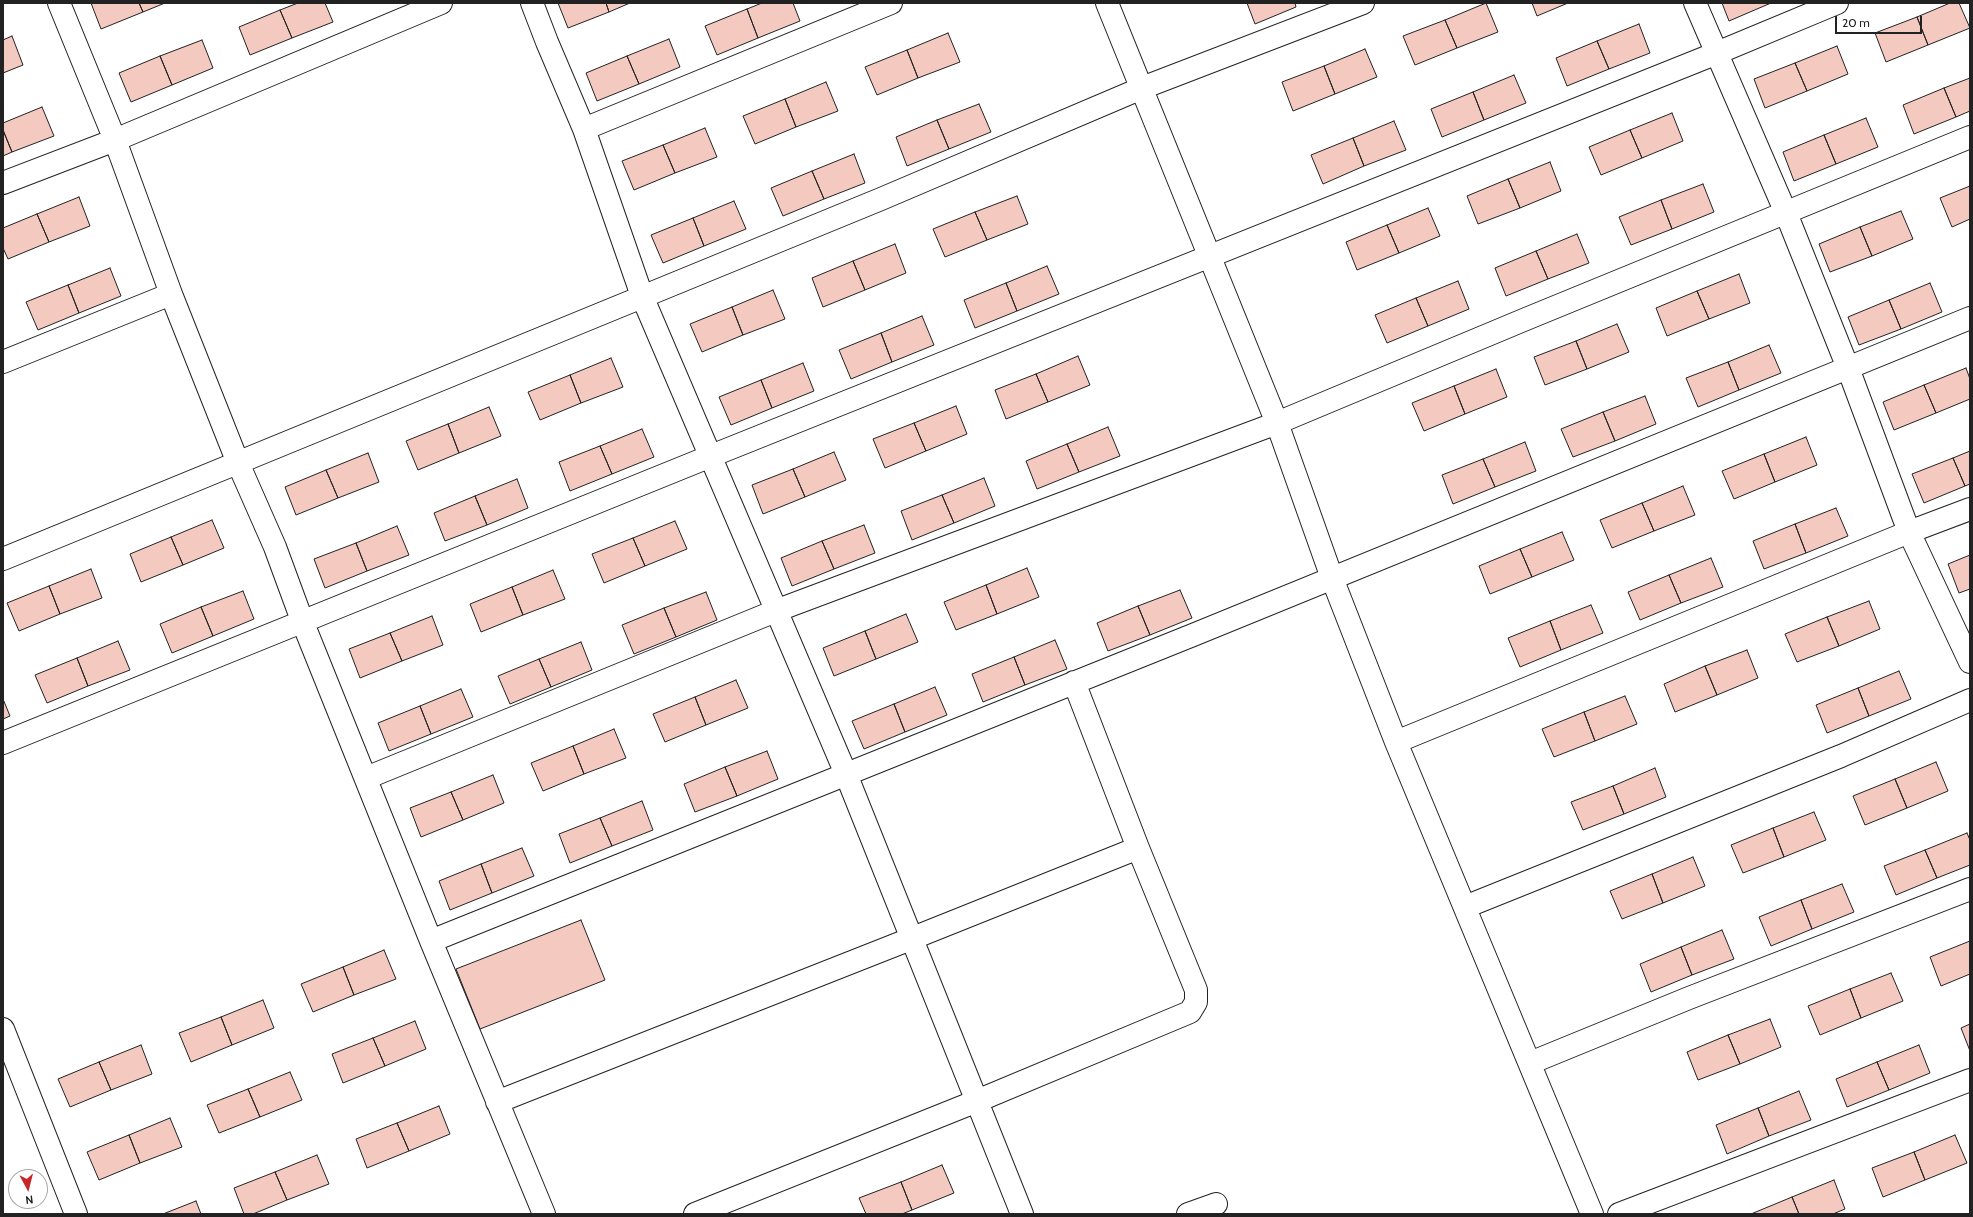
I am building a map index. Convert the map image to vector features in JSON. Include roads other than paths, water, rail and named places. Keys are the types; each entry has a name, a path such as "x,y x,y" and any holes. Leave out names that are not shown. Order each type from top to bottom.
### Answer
{"street":[{"path":"59,3 115,140 171,294 238,463 275,547 303,623 431,941 544,1214"},
{"path":"3,183 115,140 441,3"},
{"path":"532,3 546,42 584,129 642,296 778,610 846,774 913,938 1022,1214"},
{"path":"584,129 891,3"},
{"path":"1107,3 1277,423 1332,578 1396,742 1592,1214"},
{"path":"3,559 882,199 1142,88 1363,3"},
{"path":"1695,3 1786,213 1848,368 1909,532 1970,662"},
{"path":"3,743 303,623 711,456 1717,53 1837,3"},
{"path":"366,778 778,610 1277,423 1526,318 1786,213 1970,136"},
{"path":"3,362 171,294"},
{"path":"431,941 1332,578 1970,318"},
{"path":"1396,742 1909,532 1970,509"},
{"path":"695,1214 977,1101 1190,1012 1196,1002 1196,990 1138,848 1074,682"},
{"path":"1465,907 1841,756 1970,700"},
{"path":"497,1102 1138,848"},
{"path":"1530,1063 1689,998 1970,889"},
{"path":"3,1029 76,1214"},
{"path":"1619,1214 1970,1080"},
{"path":"1188,1214 1216,1204"}]}
